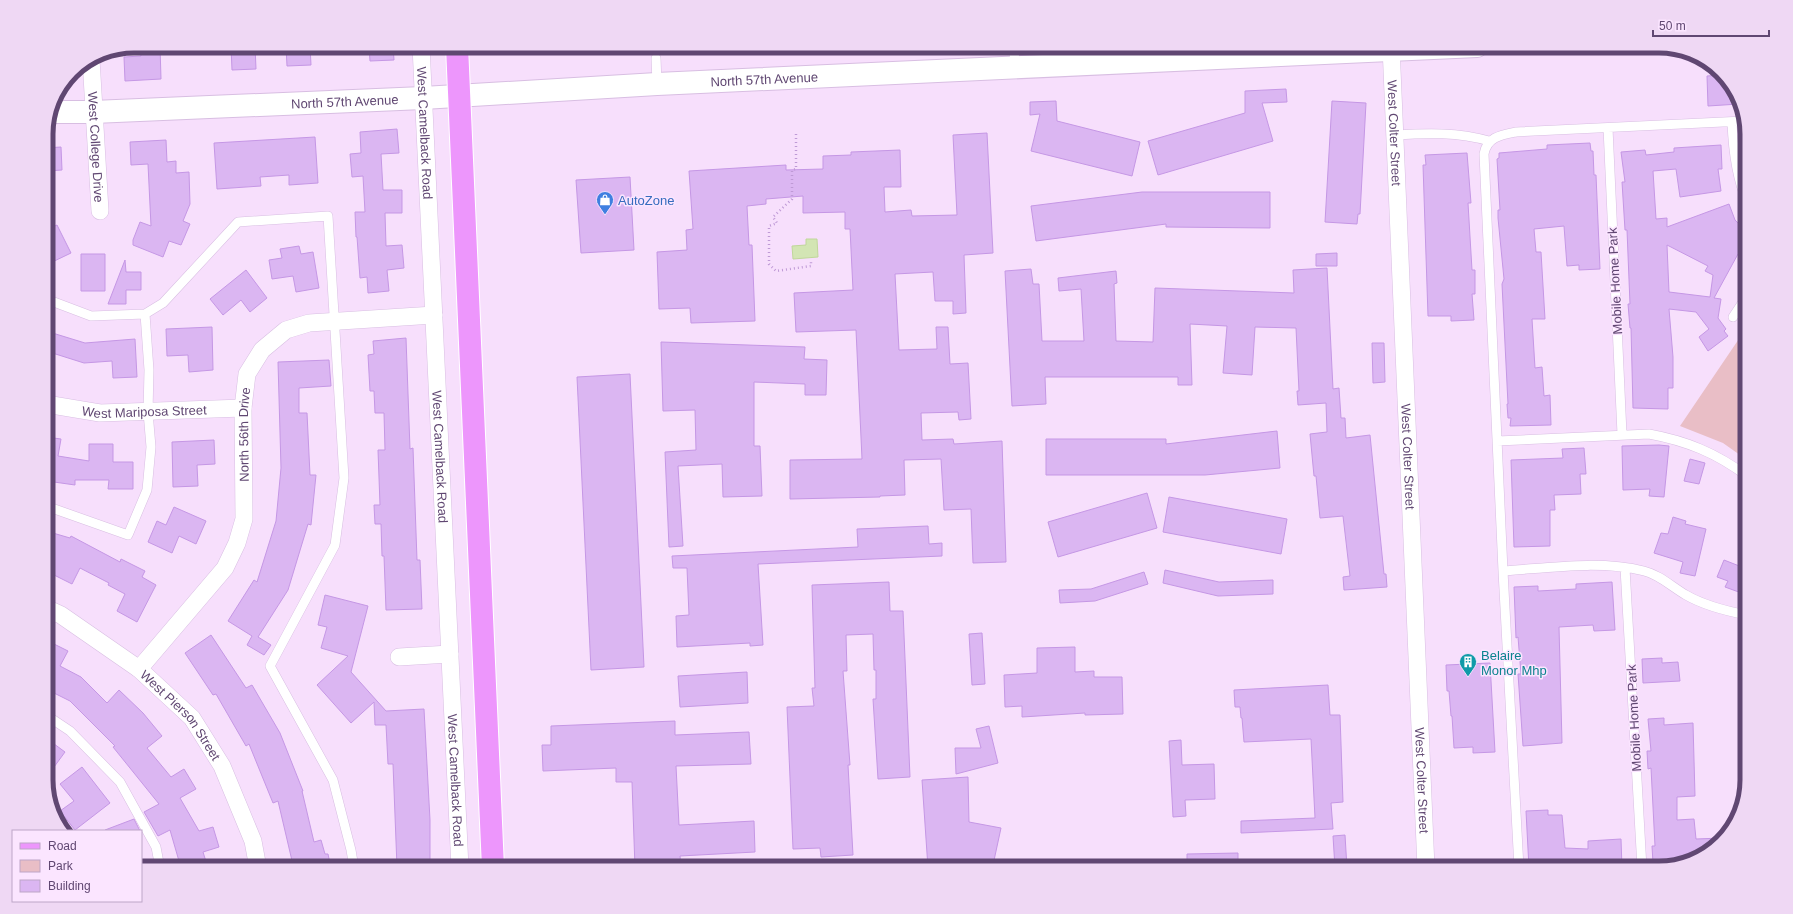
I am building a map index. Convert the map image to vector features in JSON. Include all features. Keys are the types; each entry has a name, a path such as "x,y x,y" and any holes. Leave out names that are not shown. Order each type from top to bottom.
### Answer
{"main road":[{"path":"457,53 493,861"}],"street":[{"name":"West Camelback Road","path":"421,53 460,861"},
{"name":"North 57th Avenue","path":"56,112 93,112 423,98 657,84 1293,53"},
{"name":"West Colter Street","path":"1391,53 1426,861"},
{"name":"West College Drive","path":"91,65 100,211"},
{"name":"North 56th Drive","path":"139,669 225,568 238,543 244,519 243,408 247,374 262,350 286,330 309,323 334,320 434,315"},
{"name":"West Mariposa Street","path":"53,405 100,413 243,408"},
{"name":"West Pierson Street","path":"53,611 61,615 139,669 192,718 222,766 253,841 257,861"},
{"path":"399,657 450,654"}],"lane":[{"path":"1014,53 1017,67"},
{"path":"656,58 657,84"},
{"path":"1519,861 1503,571 1484,154 1485,146 1489,141 1498,135 1516,132 1739,121"},
{"path":"1732,122 1732,144 1740,180"},
{"name":"Mobile Home Park","path":"1608,128 1622,434"},
{"path":"1395,135 1449,133 1471,136 1489,141"},
{"path":"53,302 91,316 145,314 163,303 238,222 328,216 344,478 335,545 270,666 333,780 353,861"},
{"path":"1733,316 1740,306"},
{"path":"53,508 128,535 147,490 151,447 148,412 149,370 145,314"},
{"path":"1497,441 1622,434 1649,434 1693,444 1713,454 1740,471"},
{"path":"1503,571 1586,566 1625,568 1644,571 1658,576 1687,596 1711,607 1740,613"},
{"name":"Mobile Home Park","path":"1625,568 1642,861"},
{"path":"53,720 70,731 120,782 156,847 159,861"}],"path":[{"path":"796,134 796,169 792,170 792,199 773,217 777,222 769,226 769,264 776,271 811,266 811,261"}],"green space":[{"path":"1740,337 1740,455 1723,443 1680,426"}],"shaded area":[{"path":"806,239 817,239 818,257 793,259 792,246 806,245"}],"building":[{"path":"141,53 160,53 161,79 125,81 124,57 141,56"},
{"path":"231,53 255,53 256,69 232,70"},
{"path":"286,53 310,53 311,65 287,66"},
{"path":"369,53 394,53 394,60 370,61"},
{"path":"1714,75 1720,81 1735,104 1708,106 1707,76"},
{"path":"1286,89 1287,102 1262,103 1273,141 1158,175 1148,141 1245,113 1245,91"},
{"path":"1056,101 1057,121 1140,142 1132,176 1031,151 1040,114 1030,115 1030,102"},
{"path":"1332,101 1366,103 1360,214 1358,214 1357,224 1325,222"},
{"path":"397,129 399,153 381,154 383,190 402,190 402,213 385,213 386,246 402,245 404,268 387,270 389,291 368,293 367,277 360,278 356,237 355,212 365,212 363,176 352,177 350,154 361,153 360,132"},
{"path":"987,133 993,253 964,255 966,313 953,314 953,301 935,301 933,272 895,274 899,350 937,349 936,327 948,327 950,364 968,363 971,419 959,420 958,412 921,413 922,440 953,439 954,444 1002,441 1006,562 973,563 971,509 944,510 941,459 904,460 905,495 790,499 790,460 862,459 856,330 796,332 794,293 853,290 850,229 845,229 845,212 803,213 803,196 766,199 766,204 747,206 749,245 752,245 755,321 691,323 690,308 659,309 657,252 687,250 686,230 693,229 689,171 786,165 786,170 823,169 823,156 851,155 851,152 900,150 901,187 884,187 885,212 911,210 912,216 957,215 953,135"},
{"path":"315,137 318,183 289,185 289,175 260,177 261,186 217,189 214,143"},
{"path":"166,140 167,162 176,161 176,173 189,172 190,204 183,221 190,224 181,245 169,241 163,257 133,245 133,240 140,222 151,226 148,164 131,165 130,142"},
{"path":"1590,143 1591,151 1593,151 1594,175 1596,175 1600,269 1579,270 1579,265 1567,266 1564,226 1534,229 1536,252 1541,252 1545,319 1532,319 1535,368 1542,367 1544,396 1550,395 1551,425 1510,426 1511,418 1508,418 1507,404 1502,284 1504,279 1498,218 1498,210 1500,210 1497,159 1499,158 1499,153 1547,149 1547,145"},
{"path":"1721,145 1722,169 1718,169 1721,191 1680,197 1676,169 1653,171 1656,219 1667,218 1667,227 1729,204 1735,220 1740,225 1740,256 1738,254 1714,298 1721,299 1718,318 1726,329 1724,331 1728,336 1708,351 1699,337 1709,329 1696,312 1669,309 1673,357 1673,388 1668,388 1668,409 1633,408 1631,328 1628,304 1630,304 1627,230 1625,230 1622,182 1625,182 1621,152 1645,150 1646,155 1674,152 1674,148","holes":["1667,245 1708,266 1705,271 1713,275 1710,297 1669,292"]},
{"path":"61,147 62,170 53,171 53,148"},
{"path":"1467,153 1471,203 1468,203 1472,270 1475,270 1475,294 1472,294 1474,320 1451,321 1451,316 1428,316 1423,165 1426,165 1425,155"},
{"name":"AutoZone","path":"630,177 634,250 581,253 576,180"},
{"path":"1142,192 1270,192 1270,228 1166,227 1166,224 1036,241 1031,206"},
{"path":"57,225 71,253 53,262 53,227"},
{"path":"299,246 301,254 313,252 319,288 296,292 293,276 272,279 269,260 282,258 280,249"},
{"path":"1337,253 1337,266 1316,266 1316,254"},
{"path":"81,254 105,254 105,291 81,291"},
{"path":"125,260 126,272 141,272 141,290 126,290 126,304 108,304"},
{"path":"1327,268 1333,389 1339,388 1341,418 1345,418 1346,438 1370,435 1384,574 1386,574 1387,587 1344,590 1343,577 1350,576 1343,516 1320,518 1316,476 1314,476 1310,434 1327,432 1326,403 1298,405 1297,391 1299,391 1296,328 1255,327 1252,375 1223,373 1227,326 1190,324 1192,385 1178,385 1178,377 1045,377 1046,404 1012,406 1005,271 1031,269 1033,284 1039,284 1042,341 1084,341 1081,289 1059,291 1058,278 1116,271 1117,283 1114,284 1116,341 1153,342 1155,288 1294,293 1293,270"},
{"path":"246,270 267,298 250,312 241,300 223,315 210,299"},
{"path":"212,327 213,370 189,372 188,355 167,356 166,329"},
{"path":"53,333 85,343 135,339 137,377 113,378 112,361 84,363 53,353"},
{"path":"406,338 410,449 413,448 417,560 420,560 422,609 386,610 381,524 375,524 374,505 380,505 378,450 385,450 384,413 375,413 374,391 370,391 368,355 374,354 373,341"},
{"path":"661,342 805,347 804,359 827,360 826,395 805,395 805,384 754,382 754,446 760,446 762,496 723,497 722,464 678,466 683,546 669,547 665,452 696,450 695,410 663,411"},
{"path":"1372,343 1384,343 1385,382 1373,383"},
{"path":"329,360 331,386 299,388 299,413 307,413 310,475 316,475 311,525 308,524 288,590 258,637 271,645 264,655 247,645 252,636 228,621 254,580 257,582 276,521 281,468 278,362"},
{"path":"630,374 644,667 591,670 577,377"},
{"path":"1277,431 1280,468 1205,475 1046,475 1046,439 1166,439 1166,444"},
{"path":"53,438 61,439 58,456 89,461 89,444 113,444 113,462 133,462 133,489 108,489 109,480 75,480 75,485 54,482 54,486"},
{"path":"214,440 215,464 197,465 198,486 173,487 172,442"},
{"path":"1622,446 1669,446 1664,497 1649,496 1650,489 1623,490"},
{"path":"1584,448 1586,474 1580,474 1581,494 1554,495 1555,510 1550,510 1550,546 1514,547 1511,460 1563,458 1562,449"},
{"path":"1690,459 1705,463 1699,484 1684,481"},
{"path":"1147,493 1157,528 1058,557 1048,522"},
{"path":"1169,497 1287,519 1281,554 1163,532"},
{"path":"174,507 206,521 196,544 179,536 172,553 148,542 157,521 166,525"},
{"path":"1673,517 1686,521 1685,524 1706,529 1695,576 1680,573 1683,562 1654,553 1661,533 1668,534"},
{"path":"928,526 929,544 942,543 942,556 758,564 763,645 750,646 750,643 677,647 676,616 689,615 687,568 673,568 672,556 858,547 857,529"},
{"path":"53,533 70,538 71,536 120,562 121,559 145,571 142,577 156,585 137,622 117,611 125,594 108,585 109,583 80,568 72,584 53,574"},
{"path":"1724,560 1740,566 1740,592 1725,587 1728,581 1717,577"},
{"path":"1165,570 1219,582 1273,580 1273,594 1218,596 1163,583"},
{"path":"1144,572 1148,584 1095,601 1060,603 1059,590 1091,589"},
{"path":"889,582 890,611 903,611 910,777 878,779 873,699 876,699 876,670 874,670 873,634 846,635 847,671 843,671 850,765 848,765 853,855 821,857 820,848 793,849 787,707 814,706 812,688 815,688 812,585"},
{"path":"1612,582 1615,630 1594,631 1593,625 1559,627 1562,743 1523,746 1518,674 1521,674 1518,637 1516,638 1514,587 1538,586 1538,591 1576,589 1576,584"},
{"path":"325,595 368,606 351,672 386,711 424,709 430,820 430,861 397,861 393,764 388,764 386,725 375,725 374,702 351,723 317,685 348,656 321,648 327,627 318,625"},
{"path":"982,633 985,684 972,685 969,634"},
{"path":"211,635 246,688 252,685 280,733 303,791 314,842 321,840 325,854 328,854 330,861 292,861 278,801 273,803 249,744 246,746 216,694 213,695 185,653"},
{"path":"53,644 68,651 60,666 81,677 107,703 119,690 143,713 162,736 147,748 171,777 184,769 196,789 180,798 199,831 213,827 219,847 203,852 206,861 179,861 170,830 158,836 144,812 159,804 113,747 115,746 70,701 53,692"},
{"path":"1075,647 1075,672 1094,671 1094,677 1122,677 1123,714 1085,715 1085,713 1022,717 1022,706 1005,707 1004,675 1037,673 1037,648"},
{"path":"1662,658 1662,663 1678,662 1680,681 1643,683 1642,659"},
{"path":"1490,663 1495,752 1473,753 1473,747 1454,748 1449,691 1447,691 1446,665"},
{"path":"747,672 748,703 680,707 678,676"},
{"path":"1328,685 1330,715 1340,715 1343,802 1331,803 1333,829 1241,833 1241,821 1315,818 1311,739 1244,742 1240,707 1235,707 1234,690"},
{"path":"1664,718 1664,725 1693,723 1695,796 1677,797 1677,820 1694,819 1696,839 1715,838 1700,850 1690,855 1670,860 1653,861 1652,846 1655,846 1651,768 1648,769 1647,751 1651,751 1648,719"},
{"path":"675,721 675,735 749,732 751,764 676,766 679,825 754,821 755,852 680,856 680,861 635,861 632,782 616,782 616,768 543,771 542,745 551,745 551,726"},
{"path":"989,726 998,763 956,774 955,748 981,748 976,729"},
{"path":"1181,740 1182,765 1214,764 1215,799 1185,800 1186,816 1173,817 1169,741"},
{"path":"53,743 65,752 53,768"},
{"path":"82,767 110,803 75,830 60,811 74,801 60,784"},
{"path":"968,777 969,822 1001,828 994,861 928,861 922,780"},
{"path":"1548,810 1548,815 1562,815 1565,848 1588,849 1588,841 1621,839 1622,861 1529,861 1526,811"},
{"path":"134,819 140,830 105,830"},
{"path":"1345,835 1347,861 1335,861 1333,836"},
{"path":"1238,853 1238,861 1187,861 1187,854"}],"place":[{"name":"AutoZone","path":"605,215"},
{"name":"Belaire Monor Mhp","path":"1468,677"}]}
